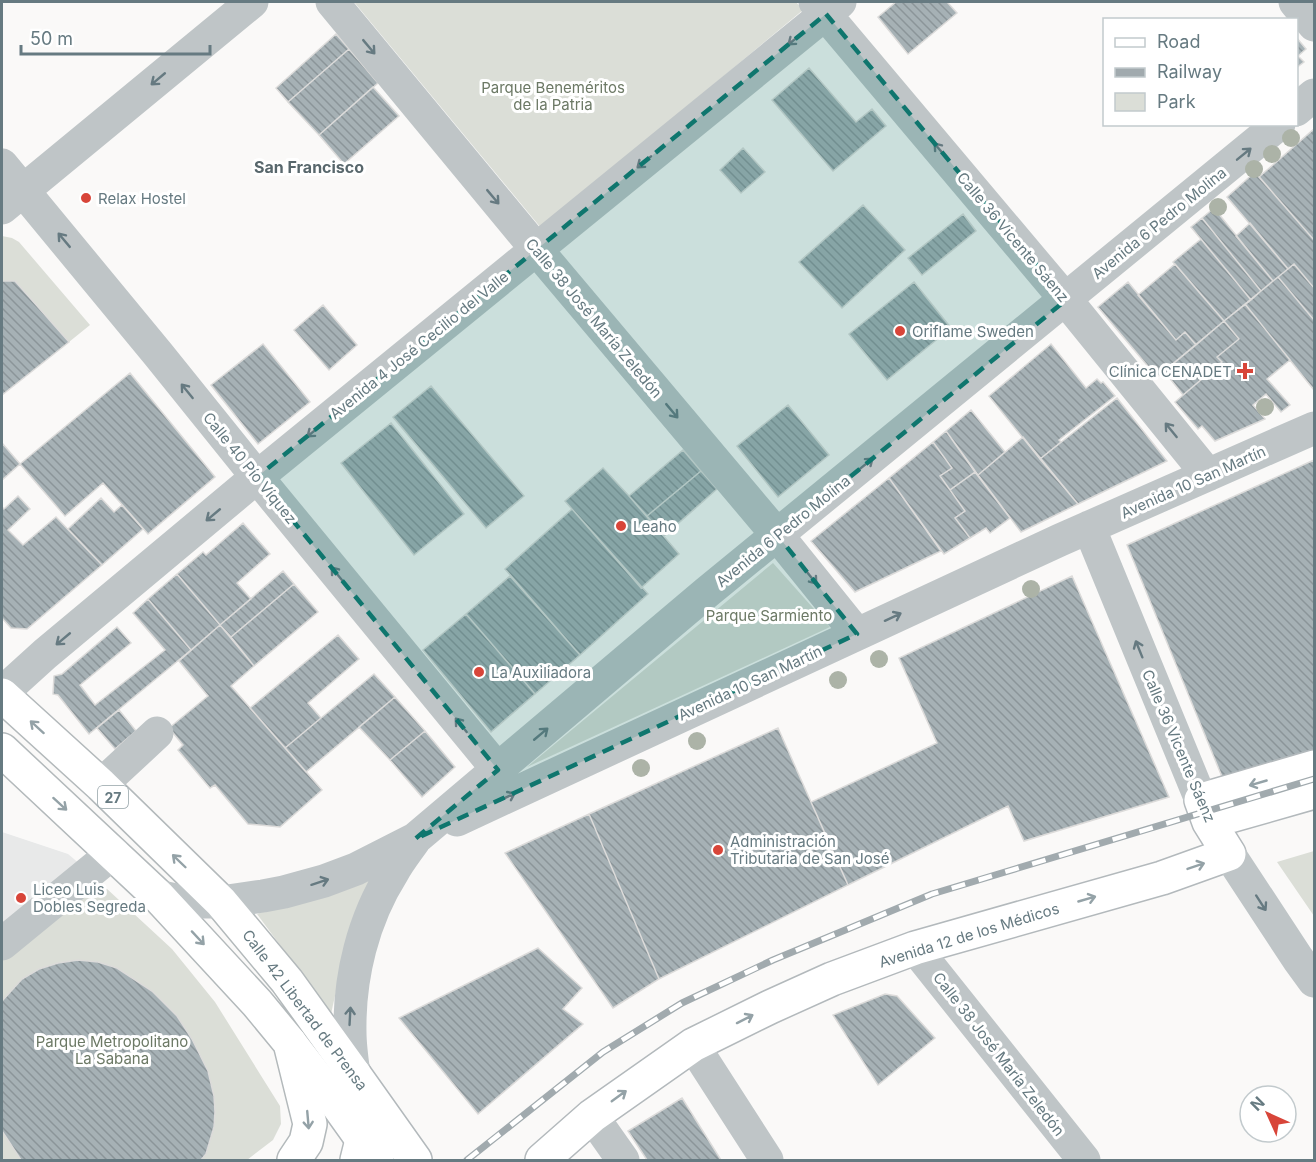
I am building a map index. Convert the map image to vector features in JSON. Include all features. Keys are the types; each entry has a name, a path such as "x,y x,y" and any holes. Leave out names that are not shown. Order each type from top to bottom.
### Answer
{"main road":[{"name":"Calle 42 Libertad de Prensa","path":"2,694 101,785 221,902 287,981 415,1161"},
{"name":"Calle 42 Libertad de Prensa","path":"2,750 158,896 257,1004 290,1043 365,1154"},
{"path":"1205,811 1314,767"},
{"path":"1205,811 1314,792"},
{"name":"Calle 36 Vicente Sáenz","path":"1205,811 1229,854"},
{"name":"Avenida 12 de los Médicos","path":"542,1161 592,1116 693,1045 832,979 915,948 1162,878 1229,854"},
{"path":"290,1043 310,1124 306,1142 294,1161"},
{"name":"27","path":"354,1074 363,1102 365,1154"}],"street":[{"path":"12,199 252,2"},
{"name":"Calle 38 José María Zeledón","path":"332,2 857,633"},
{"path":"1295,2 1314,25"},
{"name":"Avenida 4 José Cecilio del Valle","path":"2,694 45,654 257,477 537,250 827,6"},
{"name":"Calle 36 Vicente Sáenz","path":"827,6 1208,475"},
{"path":"1298,108 1314,96"},
{"name":"Avenida 6 Pedro Molina","path":"158,896 201,902 263,897 324,881 356,869 416,839 706,593 1277,126"},
{"name":"Calle 40 Pío Víquez","path":"2,165 12,199 158,354 498,770"},
{"name":"Avenida 10 San Martín","path":"354,1074 350,1032 352,991 360,950 373,910 392,873 416,839 857,633 1314,428"},
{"name":"Calle 36 Vicente Sáenz","path":"1089,527 1205,811"},
{"path":"101,785 157,733"},
{"path":"2,944 113,853"},
{"name":"Calle 36 Vicente Sáenz","path":"1229,854 1314,981"},
{"name":"Calle 38 José María Zeledón","path":"915,948 1083,1161"},
{"path":"693,1045 766,1161"},
{"path":"592,1116 622,1161"}],"highlighted area":[{"path":"826,14 1066,300 778,536 857,634 415,839 498,770 257,477"}],"shaded area":[{"name":"Liceo Luis Dobles Segreda","path":"2,832 68,854 81,865 2,931"}],"green space":[{"name":"Parque Beneméritos de la Patria","path":"354,2 796,2 803,10 541,228"},
{"path":"2,236 19,242 90,325 69,342 15,281 2,281"},
{"name":"Parque Sarmiento","path":"773,563 830,627 527,767"},
{"path":"1314,851 1314,916 1277,862"},
{"path":"382,867 347,941 331,1014 257,914"},
{"name":"Parque Metropolitano La Sabana","path":"93,876 172,949 215,1002 280,1106 281,1124 273,1140 247,1160 2,1160 2,954"}],"building":[{"path":"896,2 947,2 957,13 908,54 878,17"},
{"path":"336,34 349,49 288,102 276,88"},
{"path":"1298,39 1306,49 1298,56"},
{"path":"349,49 378,83 319,135 288,102"},
{"path":"1298,56 1304,62 1298,66"},
{"path":"809,68 856,122 872,109 886,126 833,171 772,100"},
{"path":"373,87 399,116 344,164 319,135"},
{"path":"1314,129 1314,240 1259,177"},
{"path":"743,148 765,172 741,193 720,170"},
{"path":"1255,172 1314,240 1314,288 1294,264 1288,269 1227,197"},
{"path":"863,205 905,250 842,308 799,262"},
{"path":"1214,208 1273,281 1261,291 1202,218"},
{"path":"963,214 976,231 922,275 908,258"},
{"path":"1202,218 1261,291 1251,300 1191,227"},
{"path":"1250,223 1288,269 1273,281 1236,236"},
{"path":"1201,239 1251,300 1224,321 1173,262"},
{"path":"1175,264 1224,321 1196,345 1185,332 1176,340 1138,295"},
{"path":"1294,264 1314,288 1314,320 1278,277"},
{"path":"1278,277 1314,320 1314,390 1245,304"},
{"path":"2,281 15,281 69,342 2,395"},
{"name":"Oriflame Sweden","path":"914,282 951,328 887,380 849,334"},
{"path":"1128,282 1176,340 1185,332 1196,345 1157,377 1098,307"},
{"name":"Clínica CENADET","path":"1245,304 1290,360 1267,379 1290,405 1281,412 1266,394 1253,405 1265,419 1215,441 1202,426 1198,429 1175,402 1222,362 1217,357 1239,339 1224,321"},
{"path":"323,305 357,345 329,370 294,330"},
{"path":"1224,321 1239,339 1217,357 1222,362 1183,395 1164,371"},
{"path":"263,344 310,402 258,444 211,385"},
{"path":"1051,344 1086,388 1097,379 1103,382 1115,396 1059,440 1061,442 1040,459 989,396"},
{"path":"130,373 215,477 148,534 103,483 65,516 20,464"},
{"path":"431,386 524,496 486,528 393,417"},
{"path":"1117,398 1167,461 1078,504 1040,459"},
{"path":"788,405 829,455 778,497 737,446"},
{"path":"971,410 1005,452 978,475 946,431"},
{"path":"391,423 464,514 414,555 341,463"},
{"path":"946,431 975,472 950,490 940,476 952,468 933,442"},
{"path":"1023,437 1078,504 1021,532 978,475"},
{"path":"933,442 952,468 940,476 965,511 955,518 970,538 944,554 889,478"},
{"path":"2,443 20,464 2,480"},
{"path":"683,450 701,471 647,516 629,496"},
{"path":"1314,460 1314,759 1225,784 1127,545"},
{"name":"Leaho","path":"603,468 679,554 641,588 565,501"},
{"path":"701,471 717,489 664,536 647,516"},
{"path":"975,472 1010,518 990,533 986,528 970,538 955,518 965,511 950,490"},
{"path":"889,478 941,551 855,592 811,541"},
{"path":"18,496 30,509 8,530 23,545 56,517 102,565 27,629 11,628 2,618 2,507 4,509"},
{"path":"101,498 114,512 122,505 143,529 102,565 68,529"},
{"path":"572,509 648,594 580,655 505,569"},
{"path":"243,523 270,554 237,583 251,599 220,625 177,574 203,552 206,555"},
{"path":"283,571 294,584 231,637 220,625"},
{"path":"177,574 220,625 191,650 148,599"},
{"path":"510,576 580,655 535,694 466,614"},
{"path":"1072,576 1169,797 1024,841 1008,806 848,885 811,802 937,743 899,658"},
{"path":"294,584 318,612 254,666 231,637"},
{"path":"148,599 191,650 89,734 58,695 53,694 54,676 62,674 117,627 131,643 80,685 95,705 165,650 133,613"},
{"name":"La Auxiliadora","path":"466,614 535,694 491,732 423,650"},
{"path":"220,625 254,666 231,686 322,790 280,827 248,824 215,785 210,788 178,750 183,745 169,728 208,696 179,661"},
{"path":"338,635 359,659 308,703 321,718 285,748 250,708"},
{"path":"374,674 395,697 306,772 285,748"},
{"path":"395,697 425,731 390,760 359,727"},
{"path":"119,710 136,731 115,749 97,728"},
{"name":"Administración Tributaria de San José","path":"778,728 848,885 659,979 589,814"},
{"path":"425,731 455,767 422,797 390,760"},
{"path":"589,814 659,979 613,1008 505,853"},
{"path":"538,948 582,988 563,1009 583,1024 478,1114 399,1018"},
{"name":"Parque Metropolitano La Sabana","path":"78,960 98,962 117,968 152,991 177,1016 192,1039 208,1071 214,1096 214,1127 206,1154 201,1160 21,1160 2,1131 2,1001 22,979 39,969"},
{"path":"885,994 897,996 935,1038 878,1085 833,1015"},
{"path":"682,1098 721,1160 647,1160 628,1131"}],"railway":[{"path":"467,1160 603,1052 682,1003 773,960 932,894 1314,779"}],"place":[{"name":"Relax Hostel","path":"86,198"},
{"name":"Oriflame Sweden","path":"900,331"},
{"name":"Clínica CENADET","path":"1245,371"},
{"name":"Leaho","path":"621,526"},
{"name":"La Auxiliadora","path":"479,672"},
{"name":"Administración Tributaria de San José","path":"718,850"},
{"name":"Liceo Luis Dobles Segreda","path":"21,898"}],"district":[{"name":"San Francisco","path":"309,167"}]}
